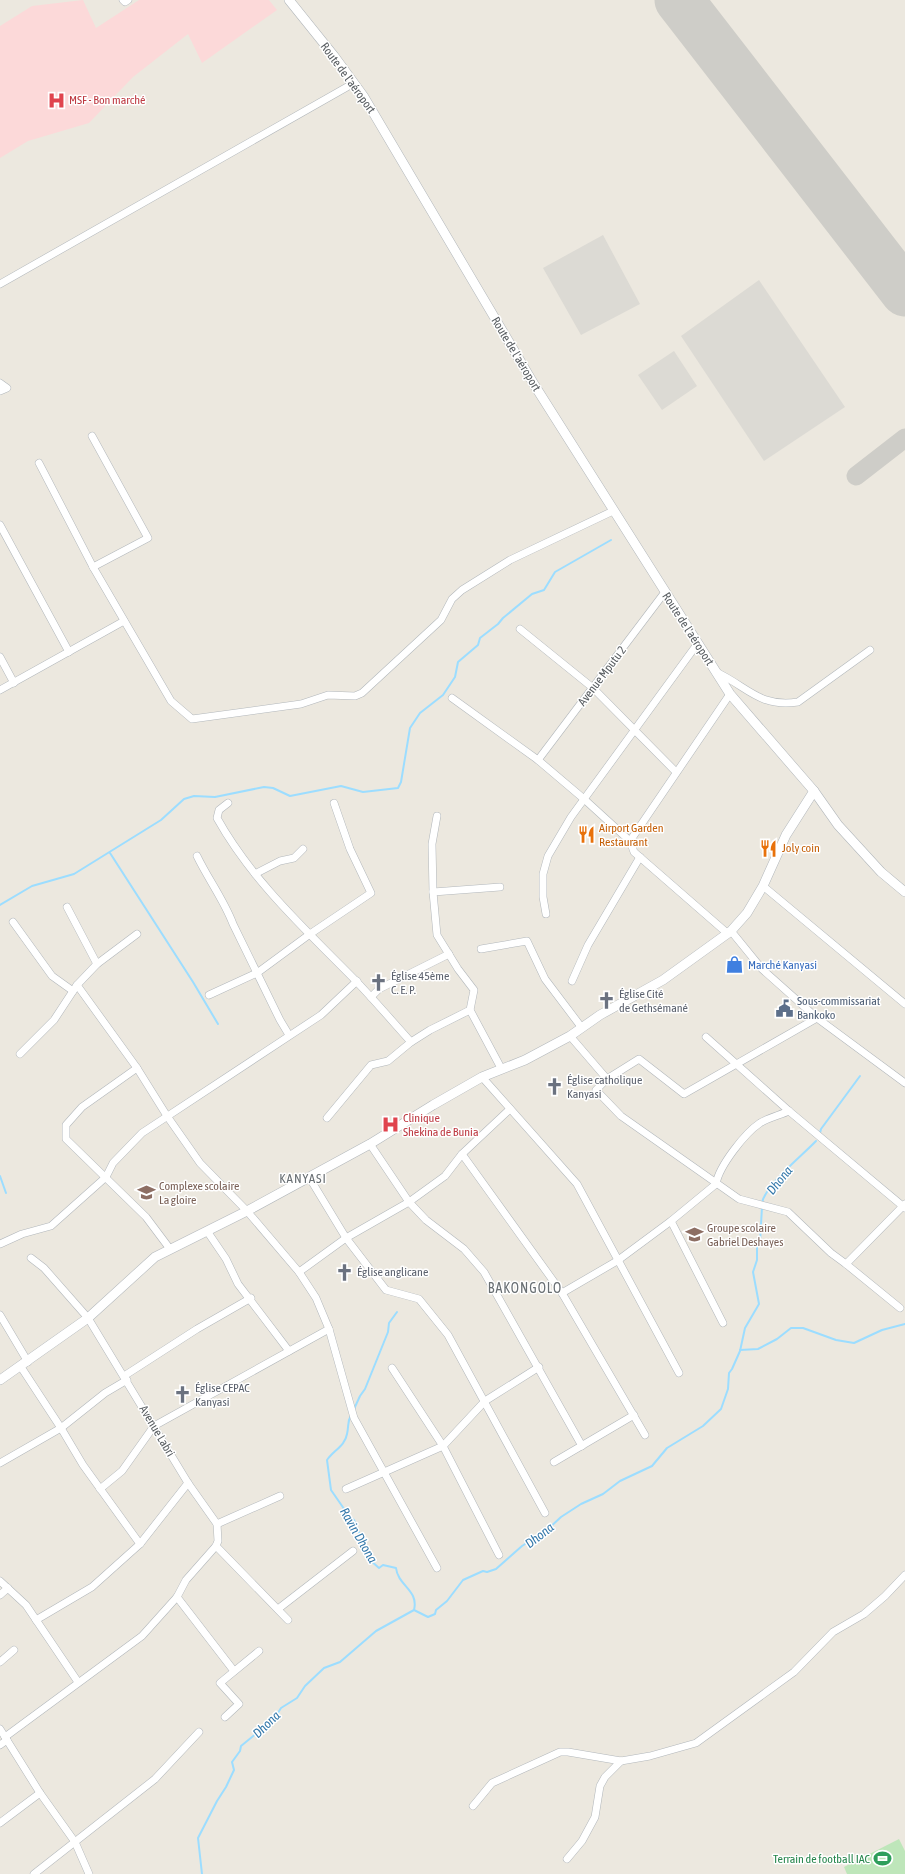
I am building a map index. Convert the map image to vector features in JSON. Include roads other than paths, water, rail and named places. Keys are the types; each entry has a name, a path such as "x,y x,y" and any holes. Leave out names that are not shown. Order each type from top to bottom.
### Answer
{"street":[{"path":"123,0 125,2 128,0"},
{"name":"Route de l'aéroport","path":"289,0 354,83 535,386 730,694 814,791 838,825 881,872 905,893"},
{"path":"0,284 354,83"},
{"path":"0,383 7,388 0,391"},
{"path":"92,436 148,538 93,567"},
{"path":"39,463 93,567 171,701 192,719 301,704 328,695 355,696 362,693 441,620 452,599 462,590 510,560 613,510"},
{"path":"0,525 69,652"},
{"name":"Avenue Mputu 2","path":"538,760 665,592"},
{"path":"0,690 124,621"},
{"path":"520,629 593,688 676,772"},
{"path":"546,914 542,897 543,874 548,856 571,817 698,644"},
{"path":"716,672 735,681 766,701 785,704 798,702 870,650"},
{"path":"0,657 14,683"},
{"path":"630,841 730,694"},
{"path":"452,698 538,760 584,799 630,841 634,852 729,932 762,969 817,1018 905,1083"},
{"path":"0,1380 25,1364 88,1318 155,1257 247,1211 370,1144 433,1104 482,1077 501,1068 525,1060 570,1036 606,1011 663,980 729,932 747,913 763,886 786,836 814,791"},
{"path":"228,803 219,810 217,818 231,844 255,874 310,934 357,981 411,1042"},
{"path":"208,996 257,973 310,934 372,893 350,849 334,803"},
{"path":"437,816 432,844 433,892 437,935 474,990 470,1010 501,1068"},
{"path":"255,874 280,861 294,858 303,849"},
{"path":"197,856 210,882 227,909 280,1020 289,1035"},
{"path":"572,981 588,945 640,857"},
{"path":"763,886 905,1004"},
{"path":"433,892 500,887"},
{"path":"67,907 97,964"},
{"path":"13,922 52,976 75,988 137,1068 167,1116 200,1162 247,1211 299,1272 316,1298 329,1329 354,1418 437,1568"},
{"path":"20,1054 54,1020 75,988 97,964 136,934"},
{"path":"481,949 527,942 545,979 582,1028"},
{"path":"371,997 379,989 449,954"},
{"path":"0,1244 22,1234 52,1226 106,1177 113,1163 142,1133 289,1035 322,1015 357,981"},
{"path":"327,1118 371,1065 388,1061 411,1042 430,1030 470,1010"},
{"path":"817,1018 684,1094 639,1059 607,1079 596,1090 621,1116 716,1184 740,1199 788,1212 831,1253 900,1308"},
{"path":"570,1036 607,1079"},
{"path":"706,1037 737,1063 789,1111 904,1206 846,1264"},
{"path":"137,1068 82,1107 66,1125 66,1139 146,1217 170,1250"},
{"path":"482,1077 577,1184 617,1261 679,1373"},
{"path":"299,1272 346,1238 409,1202 445,1176 462,1154 510,1109"},
{"path":"562,1293 617,1261 671,1221 716,1184 717,1175 746,1135 761,1123 789,1111"},
{"path":"370,1144 409,1202 426,1220 464,1249 484,1272 539,1367 582,1446"},
{"path":"462,1154 562,1293 645,1436"},
{"path":"309,1177 346,1238 386,1290 419,1299 448,1335 545,1513"},
{"path":"671,1221 723,1323"},
{"path":"207,1231 226,1259 238,1284 251,1298 289,1351"},
{"name":"Avenue Labri","path":"31,1258 44,1268 88,1318 126,1378 188,1483 217,1524"},
{"path":"0,1463 61,1428 105,1393 197,1329 251,1298"},
{"path":"0,1315 25,1364 83,1466 140,1544"},
{"path":"100,1489 122,1471 154,1426 329,1329"},
{"path":"346,1489 443,1446 485,1401 539,1367"},
{"path":"392,1368 443,1446 499,1555"},
{"path":"554,1462 634,1415"},
{"path":"36,1620 92,1587 140,1544 188,1483"},
{"path":"0,1745 78,1682 142,1636 176,1597 186,1580 216,1546 218,1541 217,1524 280,1496"},
{"path":"216,1546 288,1620"},
{"path":"278,1609 353,1551"},
{"path":"473,1806 492,1783 560,1752 621,1761 650,1756 696,1743 794,1672 833,1632 864,1614 885,1596 905,1575"},
{"path":"0,1581 26,1605 78,1682"},
{"path":"0,1595 8,1588"},
{"path":"176,1597 234,1671"},
{"path":"0,1662 14,1650"},
{"path":"225,1717 239,1704 220,1683 259,1651"},
{"path":"0,1729 40,1792 76,1842 89,1874"},
{"path":"34,1874 155,1779 199,1732"},
{"path":"567,1859 582,1841 596,1817 600,1786 605,1777 621,1761"},
{"path":"0,1823 40,1792"}],"waterway":[{"path":"0,905 32,886 74,874 161,820 184,799 194,796 215,797 264,787 273,788 290,796 341,786 363,792 398,788 401,782 410,728 420,713 443,695 455,677 458,662 478,645 480,638 498,624 503,618 532,594 544,590 555,572 611,540"},
{"path":"110,853 193,982 218,1024"},
{"name":"Dhona","path":"820,1133 821,1129 860,1076"},
{"name":"Dhona","path":"762,1203 777,1179 816,1141"},
{"path":"0,1176 6,1193"},
{"name":"Dhona","path":"202,1874 198,1838 234,1770 232,1762 240,1751 241,1746 274,1719 281,1708 297,1698 305,1686 324,1668 340,1662 376,1631 414,1610 428,1617 435,1614 436,1610 447,1601 463,1580 483,1571 487,1572 496,1569 522,1546 547,1530 561,1517 581,1504 603,1494 620,1481 652,1466 667,1448 703,1426 721,1409 728,1389 729,1373 740,1351 745,1328 759,1304 753,1272 757,1260 757,1246 760,1242 762,1207"},
{"name":"Ravin Dhona","path":"354,1409 365,1389 388,1332 389,1323 397,1312"},
{"path":"740,1350 758,1349 777,1339 791,1328 803,1328 836,1340 854,1343 882,1330 905,1324"},
{"name":"Ravin Dhona","path":"351,1415 344,1442 327,1460 331,1490 349,1516 354,1520 370,1560 379,1568 383,1565 396,1568 400,1579 414,1598 414,1610"}],"place":[{"name":"MSF - Bon marché","path":"56,100"},
{"name":"Airport Garden Restaurant","path":"586,835"},
{"name":"Joly coin","path":"769,848"},
{"name":"Marché Kanyasi","path":"735,965"},
{"name":"Église 45ème C. E. P.","path":"378,983"},
{"name":"Église Cité de Gethsémané","path":"606,1001"},
{"name":"Sous-commissariat Bankoko","path":"784,1008"},
{"name":"Église catholique Kanyasi","path":"554,1087"},
{"name":"Clinique Shekina de Bunia","path":"390,1125"},
{"name":"Complexe scolaire La gloire","path":"146,1193"},
{"name":"Groupe scolaire Gabriel Deshayes","path":"694,1235"},
{"name":"Église anglicane","path":"344,1272"},
{"name":"Église CEPAC Kanyasi","path":"182,1395"},
{"name":"Terrain de football IAC","path":"883,1859"}],"district":[{"name":"KANYASI","path":"303,1178"},
{"name":"BAKONGOLO","path":"525,1288"}]}
